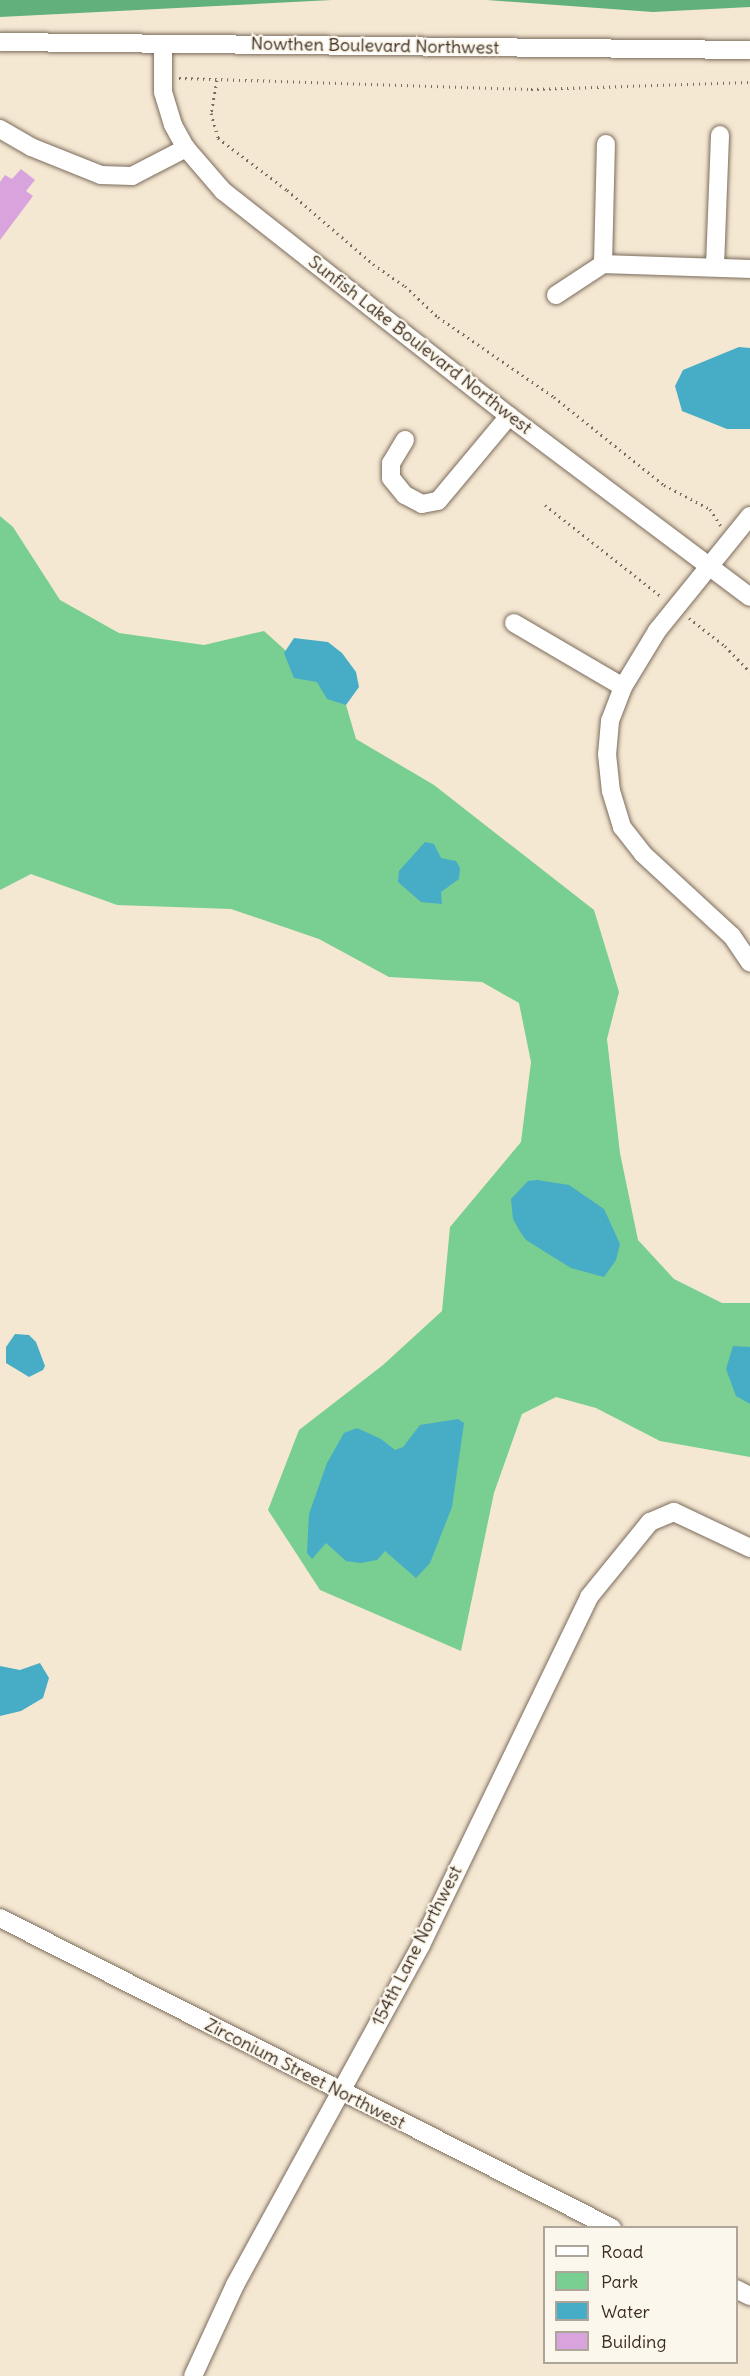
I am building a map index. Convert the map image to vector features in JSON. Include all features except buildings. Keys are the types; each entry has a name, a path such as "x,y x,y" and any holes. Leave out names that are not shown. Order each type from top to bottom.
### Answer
{"street":[{"name":"Nowthen Boulevard Northwest","path":"0,42 750,50"},
{"name":"Sunfish Lake Boulevard Northwest","path":"163,44 162,77 167,107 186,148 223,190 510,416 750,597"},
{"path":"0,129 31,147 102,175 132,176 186,148"},
{"path":"715,266 720,135"},
{"path":"603,264 606,144"},
{"path":"556,295 603,264 715,266 750,269"},
{"path":"405,440 391,464 391,478 413,500 422,504 438,501 510,416"},
{"path":"750,516 676,609 623,687 610,721 607,754 611,791 622,826 643,854 724,928 750,963"},
{"path":"514,623 623,687"},
{"name":"154th Lane Northwest","path":"193,2376 235,2285 421,1945 589,1597 650,1522 674,1512 750,1548"},
{"name":"Zirconium Street Northwest","path":"0,1918 340,2093 608,2226"}],"path":[{"path":"162,77 531,89 750,82"},
{"path":"217,80 211,112 218,138 287,190 373,264 405,286 438,317 554,397 664,485 710,509 720,525 734,535"},
{"path":"545,505 725,646 750,672"}],"green space":[{"path":"0,0 332,0 0,17"},
{"path":"487,0 750,0 750,7 653,12"},
{"path":"0,516 13,527 60,600 119,633 204,645 264,631 346,705 356,739 434,785 594,910 619,992 607,1039 620,1153 638,1240 674,1279 722,1303 750,1303 750,1457 660,1441 596,1408 556,1397 522,1414 494,1493 461,1651 320,1590 268,1510 299,1430 383,1365 442,1311 450,1227 521,1142 531,1062 519,1003 482,982 389,977 319,939 231,909 117,905 31,874 0,890"}],"water":[{"path":"739,347 750,348 750,429 727,429 682,411 675,386 683,370"},
{"path":"294,638 328,642 342,653 356,672 359,687 346,705 327,699 317,682 294,678 284,653"},
{"path":"425,842 434,844 441,858 456,861 460,868 459,879 441,892 442,904 421,902 398,882 399,871"},
{"path":"537,1180 569,1185 604,1209 620,1244 616,1260 604,1277 571,1268 526,1240 519,1230 513,1219 511,1199 528,1181"},
{"path":"15,1334 29,1335 36,1342 45,1366 43,1370 29,1377 6,1363 6,1347"},
{"path":"733,1346 750,1347 750,1404 736,1396 726,1369"},
{"path":"458,1419 464,1423 452,1507 430,1563 416,1578 385,1551 377,1560 360,1563 346,1561 326,1543 312,1559 307,1553 309,1514 327,1463 344,1433 357,1428 381,1439 395,1450 403,1447 420,1425"},
{"path":"40,1663 49,1678 43,1698 21,1711 0,1716 0,1666 20,1670"}]}
